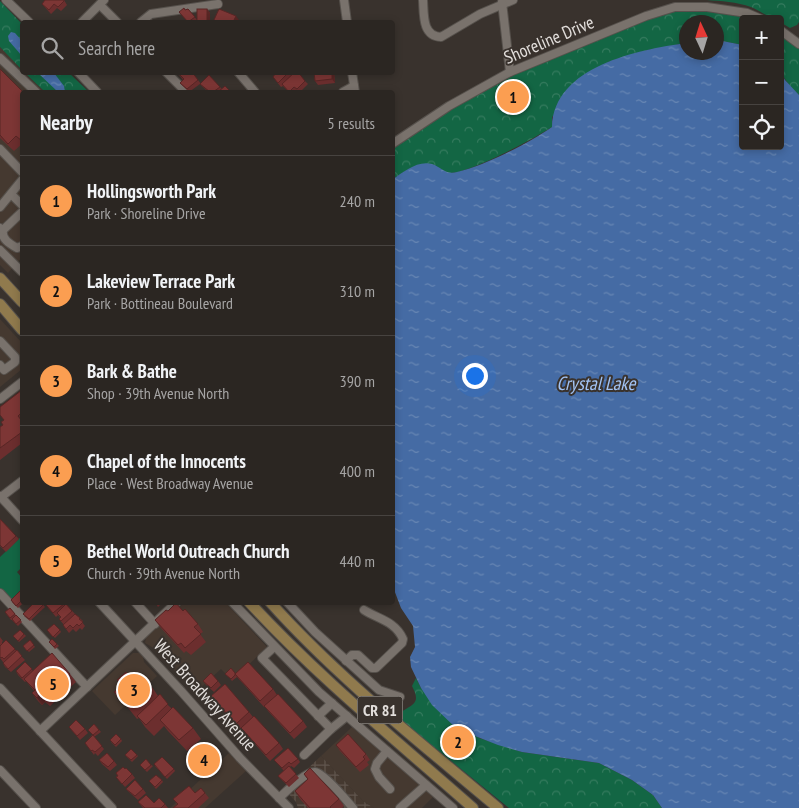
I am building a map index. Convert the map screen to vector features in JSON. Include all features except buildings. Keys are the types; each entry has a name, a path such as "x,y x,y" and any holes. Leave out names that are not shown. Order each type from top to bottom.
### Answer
{"main road":[{"path":"0,278 20,300"},
{"path":"0,304 20,328"},
{"name":"CR 81","path":"252,605 303,658 346,698 473,808"},
{"name":"CR 81","path":"273,605 332,666 371,702 498,808"}],"street":[{"path":"6,0 27,20"},
{"path":"344,0 347,20"},
{"path":"423,0 425,25 429,33 441,37 502,2 513,0"},
{"path":"84,20 102,2 116,20"},
{"path":"502,2 510,72"},
{"name":"Shoreline Drive","path":"395,142 449,106 510,72 674,3 729,9 752,15"},
{"path":"144,20 151,14 218,4"},
{"path":"784,32 798,39"},
{"path":"0,58 34,90"},
{"path":"81,75 95,90"},
{"path":"169,75 184,90"},
{"path":"241,75 253,90"},
{"path":"353,75 355,89"},
{"path":"0,150 20,170"},
{"path":"0,207 20,182"},
{"path":"10,194 20,203"},
{"path":"20,214 1,229 2,234 10,244 17,248 20,247"},
{"path":"0,250 20,270"},
{"path":"0,341 16,357 15,362 1,370"},
{"path":"0,398 20,383"},
{"path":"20,483 1,497 20,518"},
{"path":"0,593 88,687"},
{"name":"West Broadway Avenue","path":"102,605 240,758 289,808"},
{"path":"138,605 155,624"},
{"path":"40,731 174,605"},
{"path":"235,605 332,704 454,808"},
{"path":"290,605 315,632 379,690 400,696"},
{"path":"346,661 352,655 358,655 372,668 376,668 402,643 403,639 396,628 386,620 364,610"},
{"path":"274,647 262,658 331,730"},
{"path":"0,688 112,808"},
{"path":"318,716 332,704"},
{"path":"304,755 347,716"},
{"path":"387,751 377,763 375,769 379,777 390,789"},
{"path":"0,770 36,808"},
{"path":"279,798 302,778 315,772 327,780 353,808"},
{"path":"400,808 426,785"}],"shaded area":[{"path":"0,47 20,68 20,75 27,75 43,90 20,90 20,259 8,273 0,265"},
{"path":"0,319 20,341 20,371 0,387"},
{"path":"182,605 228,605 267,647 237,676 227,675 221,669 195,693 152,647 145,643 146,637"},
{"path":"133,653 139,653 143,657 144,662 157,676 115,715 92,691"},
{"path":"352,727 433,797 422,808 374,808 363,801 321,756"},
{"path":"229,753 246,771 205,808 170,808"},
{"path":"321,756 363,801 374,808 298,808 296,802 285,790"}],"green space":[{"path":"707,0 799,0 799,22 790,28 784,24 784,15 767,15 751,7"},
{"path":"0,1 20,22 20,68 0,47"},
{"path":"675,7 707,7 743,15 739,15 739,44 724,41 724,15 679,15 679,44 648,50 608,62 552,117 552,127 501,155 470,168 449,173 442,171 432,164 407,170 395,178 395,143 510,72"},
{"path":"784,33 799,44 799,95 785,80"},
{"path":"27,75 71,75 87,90 43,90"},
{"path":"20,538 20,569 17,572 20,576 20,592 10,601 0,590 0,557"},
{"path":"416,678 421,688 479,738 522,752 599,763 632,780 653,795 662,808 509,808 397,717 415,702 416,698 412,686"}],"water":[{"path":"11,32 15,33 20,39 20,54 9,41 8,36"},
{"name":"Crystal Lake","path":"724,41 739,44 739,150 784,150 784,78 799,95 799,808 662,808 653,795 632,780 599,763 522,752 457,729 432,705 411,667 410,657 415,647 413,626 401,608 395,592 395,178 411,167 427,163 453,173 480,165 519,147 552,127 556,106 567,89 583,75 623,57 679,44 679,60 724,60"},
{"path":"40,75 56,75 64,86 65,90 56,90"}],"place":[{"name":"Hollingsworth Park","path":"513,97"},
{"name":"Bethel World Outreach Church","path":"53,684"},
{"name":"Bark & Bathe","path":"134,690"},
{"name":"Lakeview Terrace Park","path":"458,742"},
{"name":"Chapel of the Innocents","path":"204,760"}]}
